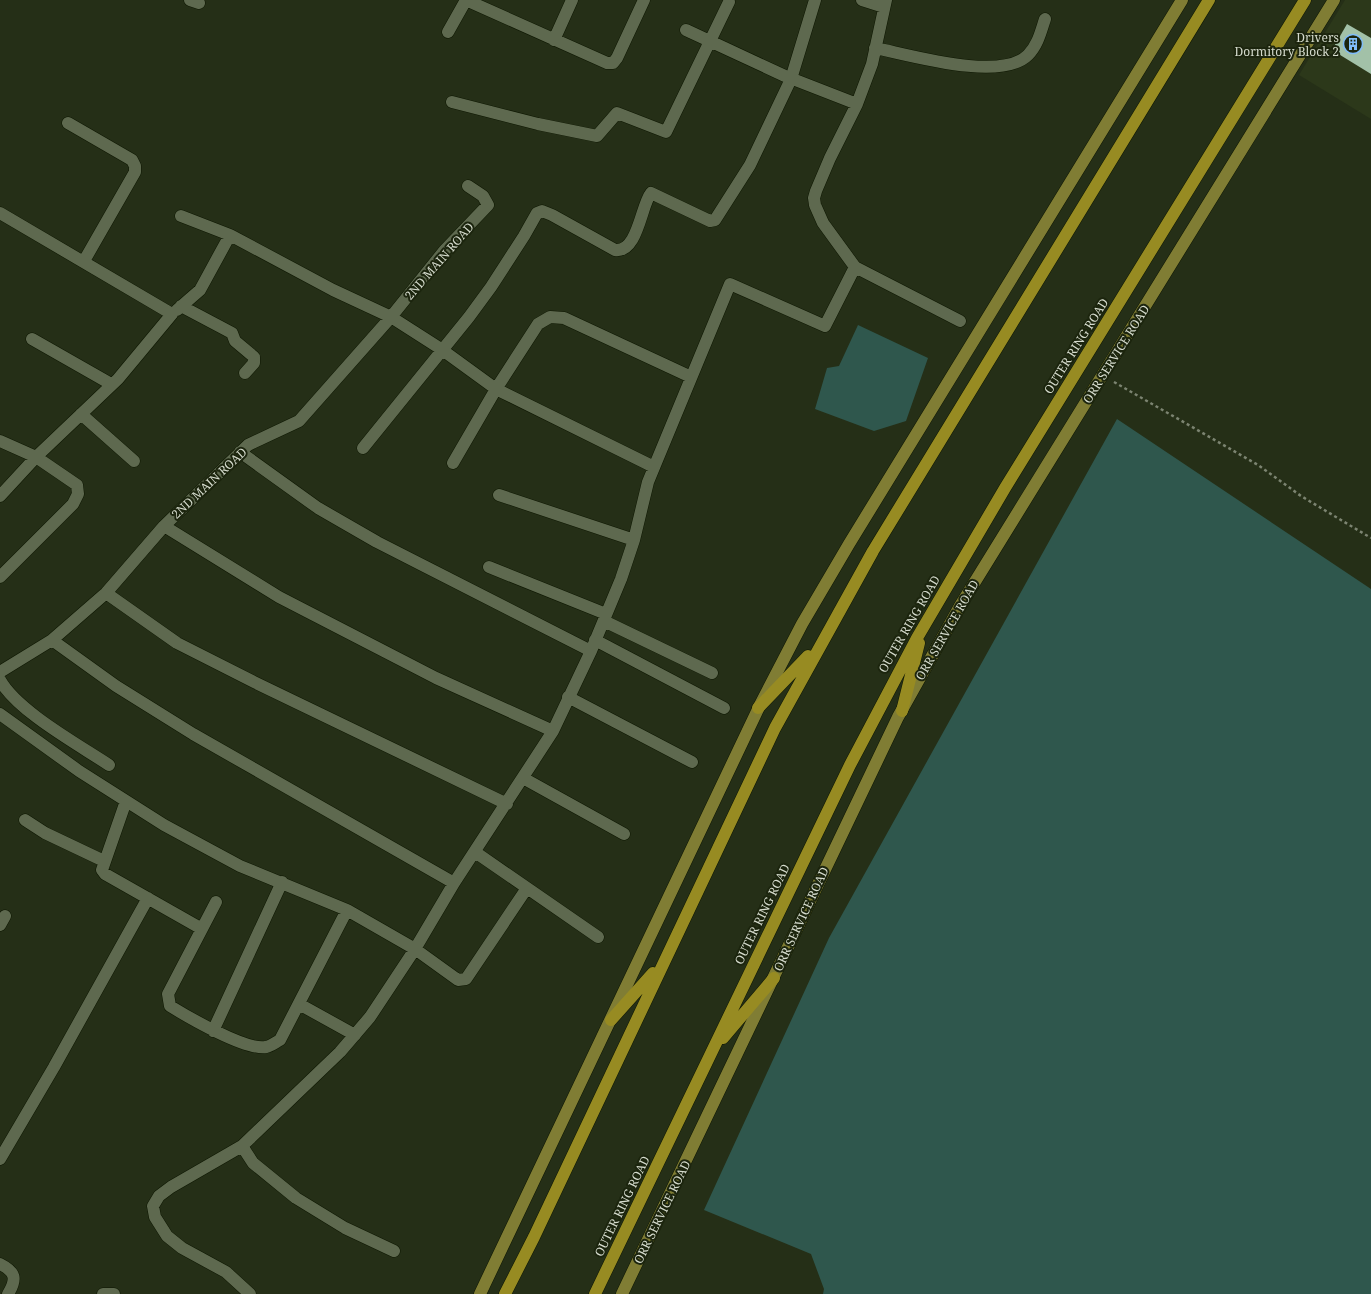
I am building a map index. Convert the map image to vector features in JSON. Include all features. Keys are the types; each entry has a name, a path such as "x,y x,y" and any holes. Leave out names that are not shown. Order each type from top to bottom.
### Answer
{"highway":[{"path":"505,1294 534,1237 662,963 775,728 820,643 910,490 1209,0"},
{"name":"OUTER RING ROAD","path":"595,1294 887,691 1005,488 1305,0"},
{"path":"902,711 924,626"},
{"path":"758,708 820,643"},
{"path":"611,1020 662,963"},
{"path":"712,1050 774,978"}],"main road":[{"path":"480,1294 758,708 802,624 848,544 1182,0"},
{"name":"ORR SERVICE ROAD","path":"622,1294 860,795 902,711 960,606 1334,0"}],"street":[{"path":"448,32 466,0 600,61 613,63 617,58 644,0"},
{"path":"554,40 572,0"},
{"path":"363,448 441,349 469,317 491,287 537,213 542,211 552,215 619,251 634,238 651,193 710,221 715,220 750,165 791,79 815,0"},
{"path":"862,0 885,4 872,64 857,104 830,158 814,198 818,214 855,267 960,321"},
{"path":"452,102 538,124 597,136 617,113 666,132 729,2"},
{"path":"875,48 952,64 984,67 1003,66 1019,62 1028,55 1036,45 1045,19"},
{"path":"686,30 791,79 857,104"},
{"path":"68,123 132,160 135,166 135,172 84,261"},
{"name":"2ND MAIN ROAD","path":"0,672 52,640 106,593 164,526 248,445 299,421 391,317 444,251 488,205 483,196 468,186"},
{"path":"0,213 172,314"},
{"path":"181,216 230,236 333,290 391,317 441,349 496,388 654,467"},
{"path":"0,496 36,457 111,384 118,379 172,314 200,290 230,236"},
{"path":"250,1294 226,1272 182,1248 167,1236 155,1217 153,1206 159,1196 171,1187 242,1146 340,1052 370,1018 415,949 454,883 553,731 593,646 621,579 634,540 648,482 690,377 730,284 825,326 855,267"},
{"path":"181,306 232,333 235,341 254,357 254,363 245,373"},
{"path":"453,463 496,388 538,324 550,317 564,318 690,377"},
{"path":"32,339 111,384"},
{"path":"81,414 134,461"},
{"path":"0,441 36,457 77,486 78,494 73,504 0,577"},
{"path":"240,452 318,508 377,542 724,708"},
{"path":"498,495 634,540"},
{"path":"164,526 279,597 436,678 553,731"},
{"path":"489,567 605,618 712,673"},
{"path":"106,593 177,642 254,682 506,804"},
{"path":"52,640 116,686 193,734 454,883"},
{"path":"0,680 4,688 19,703 58,732 109,764"},
{"path":"568,697 692,762"},
{"path":"0,714 79,772 164,825 240,866 347,910 415,949 458,980 466,979 527,888"},
{"path":"523,778 624,834"},
{"path":"126,801 102,870 105,874 202,929"},
{"path":"24,820 45,834 104,861"},
{"path":"475,852 598,936"},
{"path":"213,1031 282,882"},
{"path":"0,1158 54,1067 148,898"},
{"path":"216,902 168,994 170,1006 213,1031 255,1046 266,1047 280,1040 347,910"},
{"path":"299,1004 355,1035"},
{"path":"242,1146 253,1163 296,1198 345,1228 394,1251"},
{"path":"0,1264 8,1268 14,1275 13,1285 8,1294"},
{"path":"103,1294 114,1294"}],"path":[{"path":"1103,375 1258,465 1301,496 1371,538"}],"shaded area":[{"path":"1345,0 1371,0 1371,119 1299,75"}],"water":[{"path":"858,325 928,358 906,421 874,431 815,409 827,368 839,366"},
{"path":"1117,419 1371,589 1371,1294 823,1294 824,1289 811,1254 704,1210 829,938"}],"building":[{"name":"Drivers Dormitory Block 2","path":"1347,24 1371,38 1371,74 1332,50"}],"place":[{"name":"Drivers Dormitory Block 2","path":"1353,44"}]}
